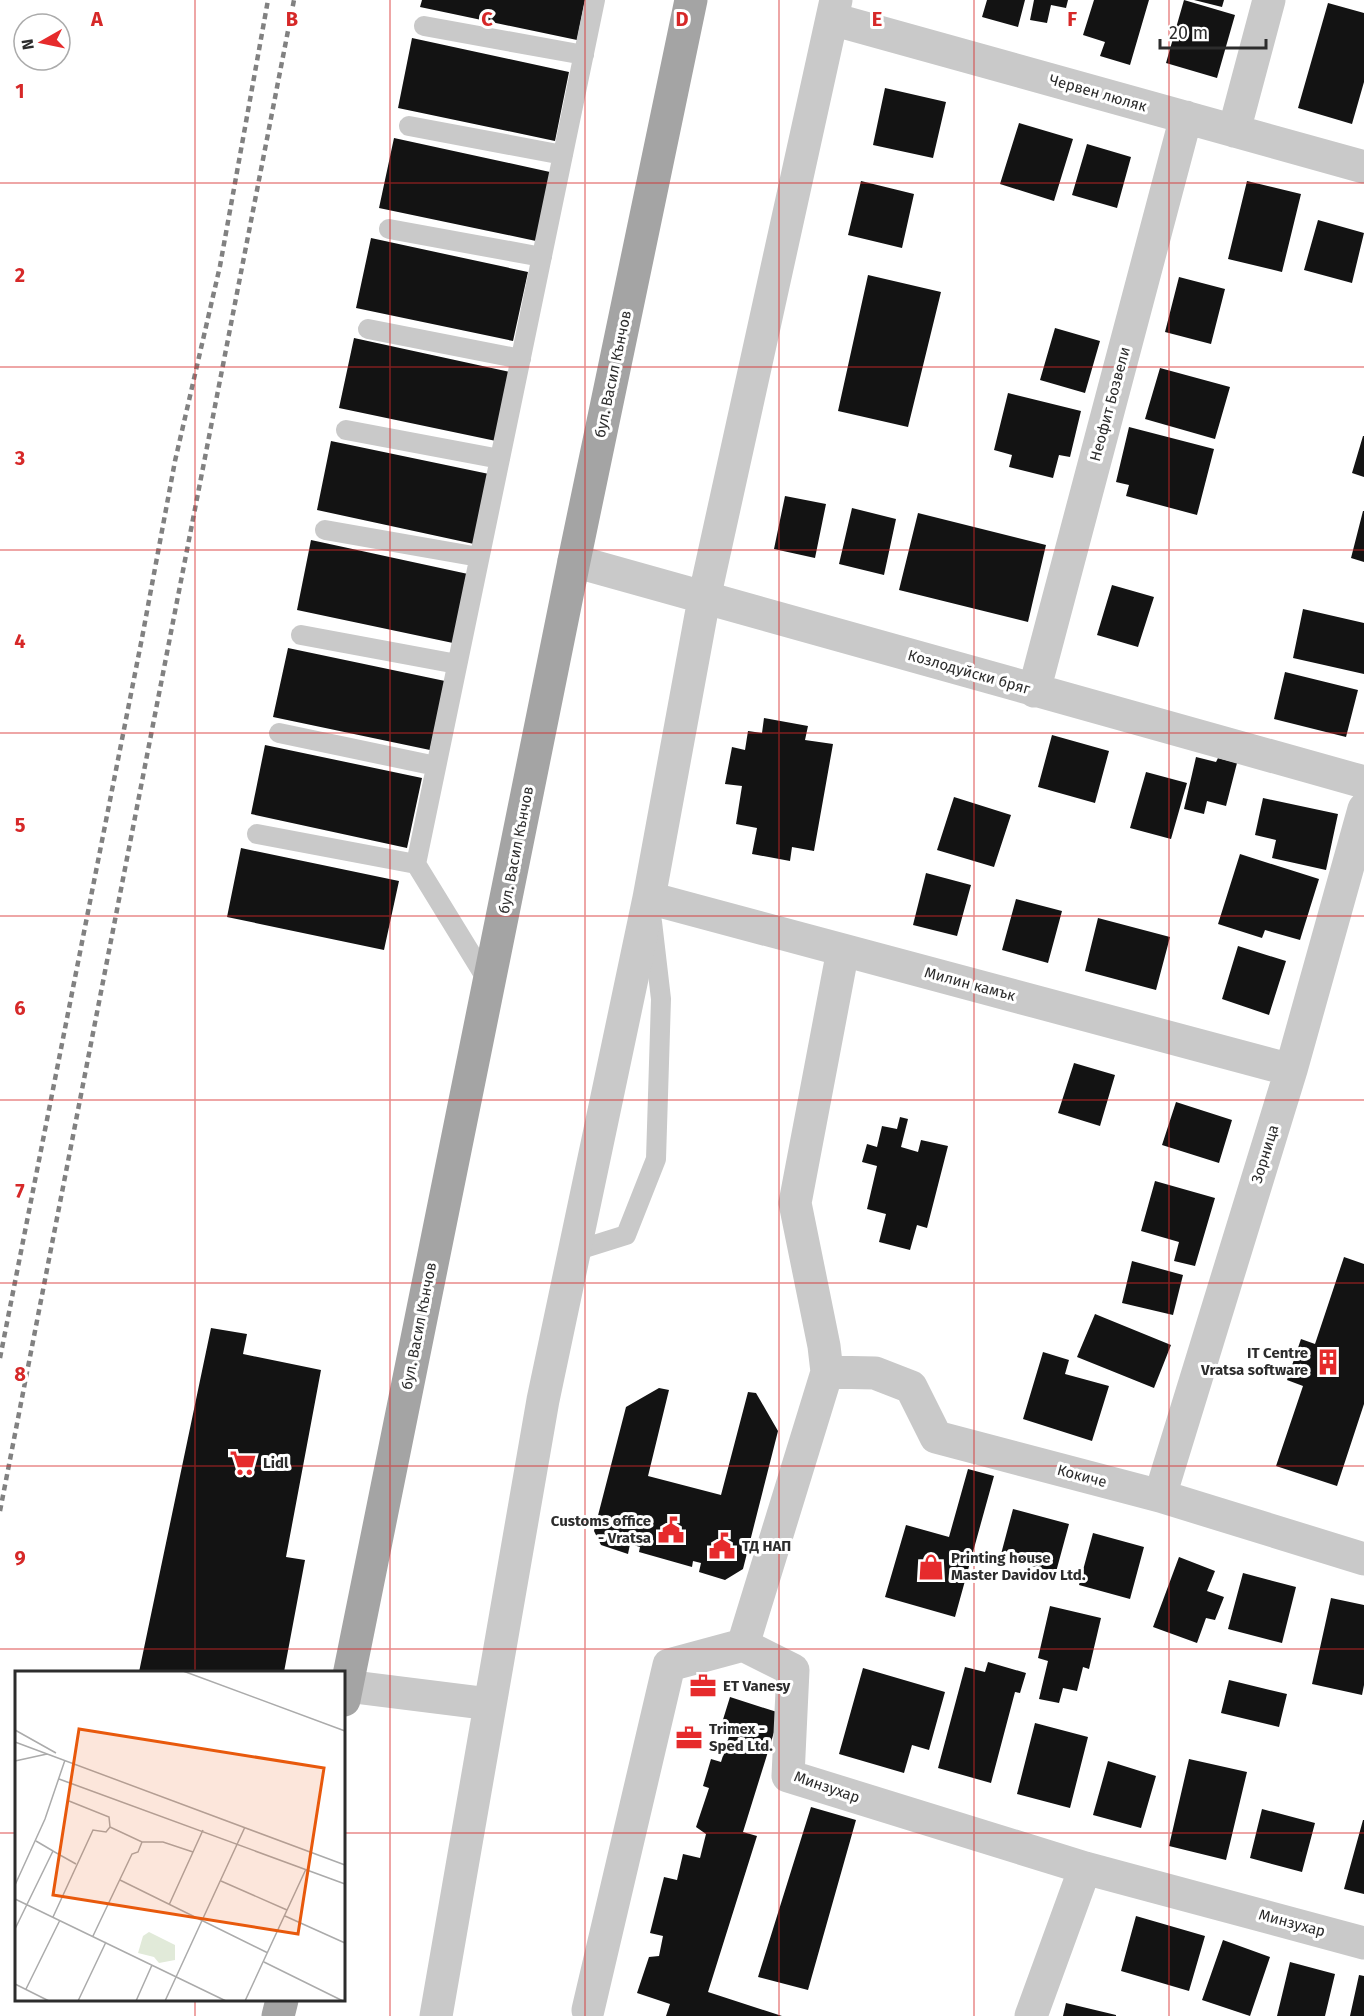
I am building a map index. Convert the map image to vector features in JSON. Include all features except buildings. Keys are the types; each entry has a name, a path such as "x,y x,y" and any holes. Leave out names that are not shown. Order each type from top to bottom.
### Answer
{"main road":[{"name":"бул. Васил Кънчов","path":"345,1693 574,561 691,0"},
{"path":"278,2016 282,2001"}],"street":[{"path":"1234,130 1269,0"},
{"path":"436,2016 543,1400 649,898 704,599 834,9"},
{"name":"Червен люляк","path":"834,9 1186,117 1364,167"},
{"name":"Неофит Бозвели","path":"1034,690 1186,117"},
{"name":"Козлодуйски бряг","path":"574,561 1364,782"},
{"name":"Зорница","path":"1160,1496 1291,1070 1364,809"},
{"name":"Милин камък","path":"649,898 1291,1070"},
{"path":"588,2010 669,1665 743,1645 827,1372 824,1346 795,1203 843,950"},
{"name":"Кокиче","path":"827,1372 875,1373 911,1387 936,1437 1160,1496 1364,1559"},
{"name":"Минзухар","path":"743,1645 793,1670 788,1776 1085,1868 1364,1943"},
{"path":"345,1693 490,1704"},
{"path":"1031,2016 1085,1868"}],"lane":[{"path":"489,983 416,864 596,0"},
{"path":"424,26 584,55"},
{"path":"409,126 563,155"},
{"path":"389,229 542,257"},
{"path":"368,328 521,359"},
{"path":"346,430 500,459"},
{"path":"325,530 479,557"},
{"path":"301,635 457,664"},
{"path":"279,733 436,766"},
{"path":"257,834 416,864"},
{"path":"575,1251 626,1235 656,1159 662,999 649,898"}],"railway":[{"path":"0,1358 175,461 220,266 268,0"},
{"path":"0,1511 294,0"}],"place":[{"name":"IT Centre Vratsa software","path":"1328,1362"},
{"name":"Lidl","path":"243,1463"},
{"name":"Customs office - Vratsa","path":"671,1530"},
{"name":"ТД НАП","path":"722,1546"},
{"name":"Printing house Master Davidov Ltd.","path":"931,1567"},
{"name":"ET Vanesy","path":"703,1686"},
{"name":"Trimex - Sped Ltd.","path":"689,1738"}]}
